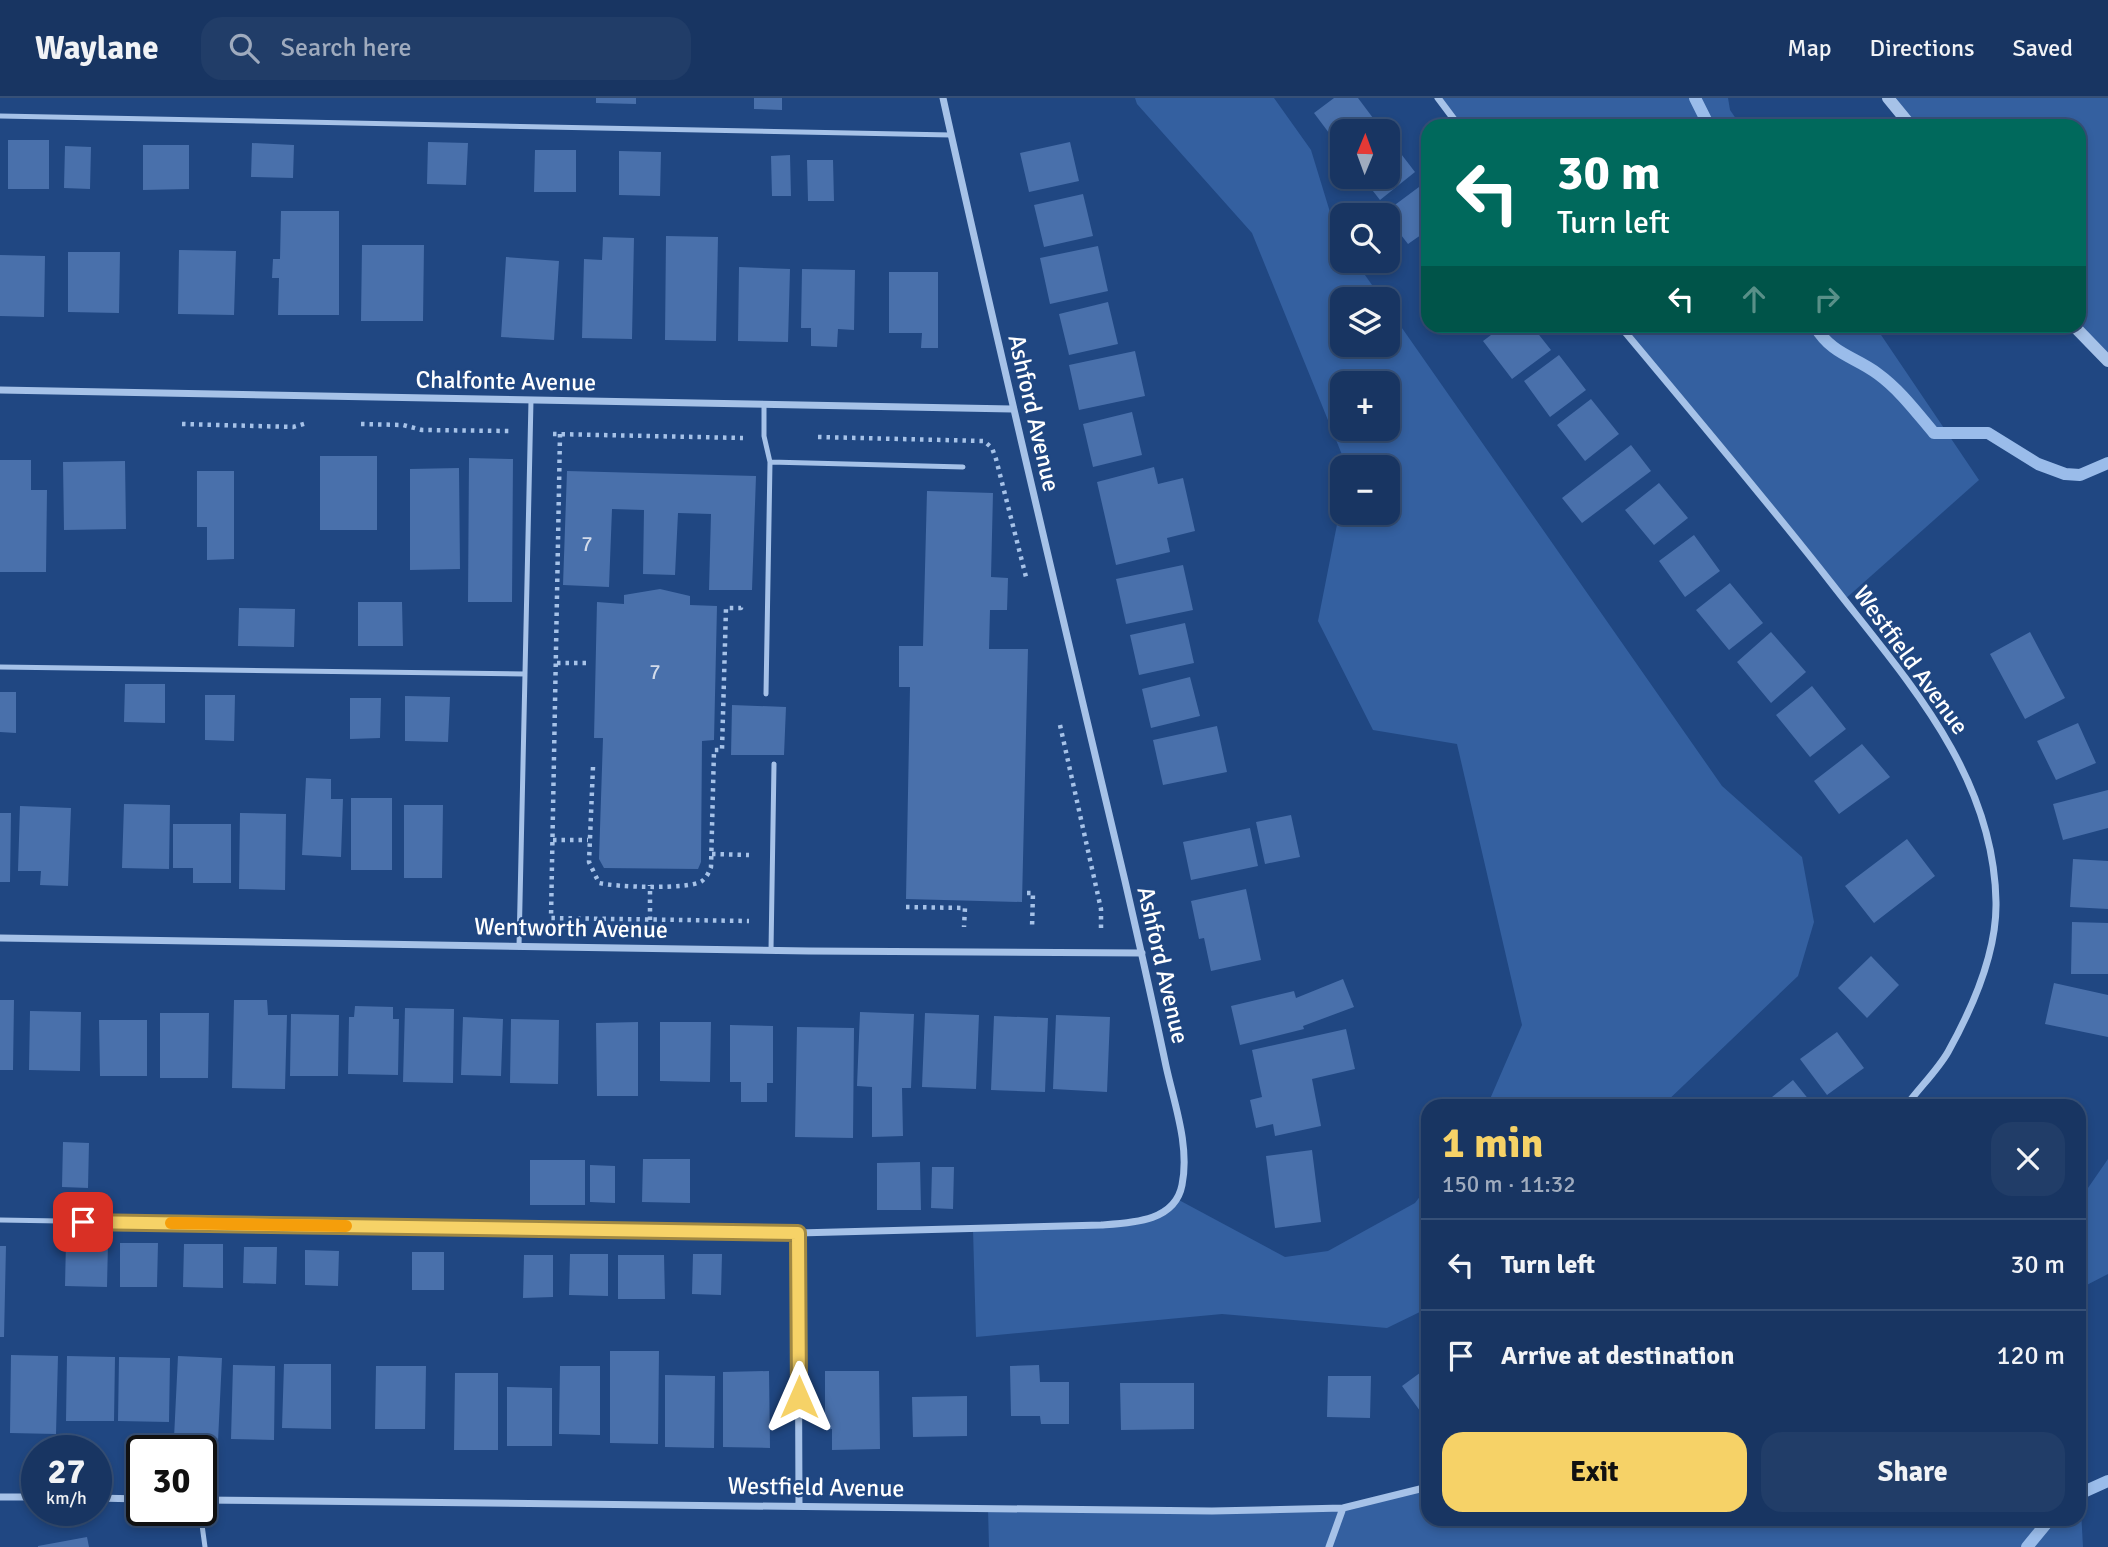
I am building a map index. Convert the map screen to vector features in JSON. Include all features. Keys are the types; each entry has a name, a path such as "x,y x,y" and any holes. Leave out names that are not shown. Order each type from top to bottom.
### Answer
{"street":[{"name":"Ashford Avenue","path":"798,1233 1101,1226 1142,1222 1164,1212 1177,1199 1182,1187 1182,1143 1142,953 1012,409 943,98"},
{"path":"1438,98 1454,119"},
{"path":"1888,98 1905,119"},
{"name":"Westfield Avenue","path":"1626,333 1797,539 1937,721 1978,806 1991,847 1996,903 1992,942 1979,985 1947,1053 1911,1099"},
{"path":"2081,333 2108,361"},
{"name":"Chalfonte Avenue","path":"0,390 1012,409"},
{"name":"Wentworth Avenue","path":"0,938 519,947 1142,953"},
{"path":"798,1233 799,1506"},
{"name":"Westfield Avenue","path":"217,1500 1212,1511 1343,1508 1421,1490"},
{"path":"0,1497 21,1497"},
{"path":"1329,1547 1343,1508"}],"lane":[{"path":"0,116 951,135"},
{"path":"519,947 531,400"},
{"path":"764,405 764,436 770,462 766,694"},
{"path":"770,462 963,467"},
{"path":"0,667 525,674"},
{"path":"771,950 774,764"},
{"path":"0,1220 798,1233"},
{"path":"202,1526 205,1547"}],"path":[{"path":"182,424 293,427 316,423"},
{"path":"353,424 531,434 764,436 984,442 992,448 996,459 1020,565 1027,581"},
{"path":"560,434 551,918 771,922"},
{"path":"593,767 589,862 599,883 650,886 702,881 711,867 713,750 722,750 726,608 741,608 742,596"},
{"path":"557,663 591,663"},
{"path":"1057,712 1101,909 1103,927 1097,934"},
{"path":"553,840 588,840"},
{"path":"712,854 772,855"},
{"path":"650,886 650,919"},
{"path":"1027,893 1033,893 1032,933"},
{"path":"906,907 965,908 964,932"}],"shaded area":[{"path":"1135,98 1274,98 1311,150 1330,212 1330,273 1364,273 1373,287 1330,287 1330,357 1400,357 1400,325 1722,786 1802,857 1814,922 1798,976 1669,1099 1490,1099 1522,1025 1457,744 1373,730 1318,621 1337,525 1400,525 1400,455 1342,455 1336,441 1400,441 1400,371 1330,371 1330,425 1252,233 1137,104"},
{"path":"1438,98 1728,98 1730,110 1736,119 1454,119"},
{"path":"1888,98 2108,98 2108,361 2085,333 2086,119 1905,119"},
{"path":"1626,333 1880,333 1979,480 1844,600"},
{"path":"2108,1159 2108,1274 2086,1285 2086,1191"},
{"path":"1421,1195 1421,1311 1387,1328 1222,1314 976,1337 973,1229 1142,1221 1177,1199 1285,1257 1328,1251 1415,1203"},
{"path":"1421,1489 1421,1526 2082,1526 2083,1547 989,1547 988,1508 1343,1508"}],"building":[{"path":"596,98 636,98 636,104 596,103"},
{"path":"754,98 782,98 782,110 754,109"},
{"path":"1334,98 1358,98 1374,119 1330,119 1330,134 1314,113"},
{"path":"8,140 49,140 49,189 8,189"},
{"path":"428,142 468,143 466,185 427,184"},
{"path":"1070,142 1079,181 1029,192 1020,153"},
{"path":"252,143 294,145 293,178 251,177"},
{"path":"143,145 189,145 189,189 143,190"},
{"path":"65,146 91,147 90,189 64,188"},
{"path":"535,150 576,150 576,192 534,192"},
{"path":"619,151 661,152 660,196 619,195"},
{"path":"1400,153 1415,172 1400,184"},
{"path":"790,155 791,196 772,196 771,156"},
{"path":"807,160 833,160 834,201 808,201"},
{"path":"1419,187 1421,235 1408,244 1400,234 1400,203 1397,203"},
{"path":"1371,189 1394,189 1380,200"},
{"path":"1083,194 1093,236 1044,247 1034,205"},
{"path":"281,211 339,211 339,315 278,315 279,278 272,278 273,259 280,259"},
{"path":"666,236 718,237 716,341 665,340"},
{"path":"603,237 634,238 632,339 582,338 584,259 602,260"},
{"path":"362,245 424,245 423,321 361,321"},
{"path":"1098,246 1108,291 1050,304 1040,258"},
{"path":"179,250 236,251 234,315 178,314"},
{"path":"68,252 120,252 119,313 68,312"},
{"path":"0,255 45,256 44,317 0,316"},
{"path":"506,257 559,261 554,340 501,337"},
{"path":"739,267 790,269 788,342 738,341"},
{"path":"802,269 855,270 854,330 838,329 837,347 811,346 811,328 801,328"},
{"path":"889,272 938,272 938,348 921,348 922,333 889,333"},
{"path":"1108,302 1118,344 1069,355 1059,314"},
{"path":"1494,333 1538,333 1551,350 1512,379 1483,341"},
{"path":"1135,351 1145,396 1079,410 1069,365"},
{"path":"1559,355 1586,390 1550,417 1524,381"},
{"path":"1591,399 1619,434 1585,461 1557,425"},
{"path":"1132,412 1142,455 1093,467 1083,424"},
{"path":"1631,445 1651,471 1582,523 1562,498"},
{"path":"320,456 377,456 377,530 320,530"},
{"path":"469,458 513,459 512,602 468,602"},
{"path":"0,460 31,460 31,490 47,490 46,572 0,572"},
{"path":"125,461 126,529 64,530 63,462"},
{"path":"1154,467 1158,484 1183,478 1195,531 1167,538 1170,552 1116,565 1097,482"},
{"path":"459,468 460,569 410,570 410,469"},
{"path":"197,471 234,471 234,559 207,560 207,527 197,527"},
{"path":"567,471 756,476 752,590 709,590 711,514 678,513 675,575 643,574 644,510 612,509 609,587 563,585"},
{"path":"1659,483 1688,518 1654,545 1625,510"},
{"path":"927,491 993,493 991,577 1008,578 1007,610 990,610 989,649 1028,649 1022,902 906,899 910,687 899,687 899,646 923,646"},
{"path":"1694,535 1720,571 1685,597 1659,561"},
{"path":"1183,565 1193,610 1126,624 1116,579"},
{"path":"1730,583 1763,623 1729,650 1696,610"},
{"path":"660,589 690,596 690,605 717,606 714,740 702,741 701,862 698,869 604,868 599,859 603,738 594,738 597,602 624,604 624,595"},
{"path":"358,602 402,602 403,646 358,646"},
{"path":"239,608 295,609 294,647 238,646"},
{"path":"1185,623 1194,663 1139,675 1130,635"},
{"path":"1771,632 1806,672 1771,703 1737,662"},
{"path":"2030,632 2065,698 2025,719 1990,654"},
{"path":"1190,677 1200,716 1151,728 1142,689"},
{"path":"125,684 165,684 165,723 124,722"},
{"path":"1812,686 1846,729 1810,757 1776,715"},
{"path":"0,692 16,692 16,733 0,732"},
{"path":"205,695 235,695 234,741 205,740"},
{"path":"405,696 450,697 448,742 405,741"},
{"path":"350,698 381,698 380,738 350,739"},
{"path":"732,705 786,707 784,755 731,755"},
{"path":"2078,723 2096,763 2056,780 2037,741"},
{"path":"1217,726 1227,772 1163,785 1153,740"},
{"path":"1862,744 1890,777 1839,814 1814,781"},
{"path":"306,778 331,779 331,799 343,799 341,857 302,855"},
{"path":"2108,790 2108,828 2063,840 2053,804"},
{"path":"351,798 392,798 392,870 351,870"},
{"path":"124,804 170,805 169,869 122,868"},
{"path":"404,805 443,805 442,878 404,878"},
{"path":"20,806 71,808 68,886 40,885 41,871 18,871"},
{"path":"0,813 11,813 10,882 0,882"},
{"path":"240,813 286,814 285,890 239,889"},
{"path":"1291,815 1300,857 1265,864 1256,822"},
{"path":"173,824 231,824 231,883 193,883 193,868 173,868"},
{"path":"1250,828 1258,866 1191,880 1183,842"},
{"path":"1907,839 1935,876 1874,923 1845,886"},
{"path":"2073,859 2108,861 2108,909 2070,907"},
{"path":"1246,889 1261,960 1211,971 1204,938 1199,939 1191,901"},
{"path":"2072,922 2108,923 2108,974 2071,974"},
{"path":"1871,956 1899,985 1867,1018 1838,988"},
{"path":"1343,979 1354,1007 1303,1026 1304,1029 1240,1045 1231,1006 1294,991 1296,998"},
{"path":"2054,983 2108,995 2108,1037 2045,1024"},
{"path":"0,1000 14,1000 13,1070 0,1070"},
{"path":"234,1000 267,1000 268,1015 287,1015 285,1089 232,1088"},
{"path":"355,1006 393,1007 393,1019 399,1019 398,1075 348,1074 349,1017 354,1017"},
{"path":"405,1008 454,1009 453,1083 403,1082"},
{"path":"30,1011 81,1012 80,1071 29,1070"},
{"path":"860,1012 914,1014 911,1088 902,1088 903,1136 872,1137 872,1087 857,1086"},
{"path":"160,1013 209,1013 208,1078 160,1078"},
{"path":"925,1013 979,1015 976,1089 922,1087"},
{"path":"291,1014 339,1015 338,1076 290,1076"},
{"path":"1056,1015 1110,1017 1107,1092 1053,1089"},
{"path":"994,1016 1048,1018 1045,1092 991,1090"},
{"path":"463,1017 503,1019 501,1076 461,1075"},
{"path":"511,1019 559,1020 558,1084 510,1083"},
{"path":"99,1020 147,1020 147,1076 100,1076"},
{"path":"638,1022 638,1096 597,1096 596,1023"},
{"path":"660,1022 711,1022 710,1082 660,1081"},
{"path":"730,1025 773,1026 773,1083 767,1083 767,1102 741,1102 741,1082 730,1082"},
{"path":"797,1027 854,1028 853,1138 795,1137"},
{"path":"1346,1029 1355,1069 1312,1079 1321,1126 1275,1136 1273,1124 1256,1128 1250,1100 1262,1097 1252,1050"},
{"path":"1837,1032 1864,1068 1827,1095 1800,1059"},
{"path":"1793,1080 1808,1099 1770,1099"},
{"path":"63,1142 89,1143 88,1188 62,1187"},
{"path":"1312,1150 1321,1222 1275,1228 1266,1156"},
{"path":"643,1159 690,1159 690,1203 642,1202"},
{"path":"530,1160 585,1160 585,1205 530,1205"},
{"path":"920,1162 921,1210 877,1210 877,1163"},
{"path":"590,1165 615,1166 615,1203 590,1202"},
{"path":"932,1167 954,1167 953,1209 931,1208"},
{"path":"66,1241 108,1242 107,1287 65,1286"},
{"path":"120,1243 158,1243 157,1287 120,1287"},
{"path":"184,1244 223,1244 223,1288 183,1287"},
{"path":"0,1246 6,1246 4,1337 0,1337"},
{"path":"244,1247 277,1247 276,1284 243,1283"},
{"path":"305,1250 339,1251 338,1286 305,1285"},
{"path":"412,1252 444,1252 444,1290 412,1290"},
{"path":"570,1254 608,1254 608,1296 569,1295"},
{"path":"693,1254 722,1254 721,1295 692,1294"},
{"path":"524,1255 553,1255 553,1297 523,1298"},
{"path":"618,1255 664,1255 665,1299 618,1299"},
{"path":"610,1351 659,1351 658,1444 610,1443"},
{"path":"11,1355 58,1356 56,1434 10,1433"},
{"path":"67,1356 115,1357 114,1421 66,1421"},
{"path":"178,1356 222,1358 218,1441 217,1435 174,1435"},
{"path":"119,1357 170,1358 169,1422 118,1421"},
{"path":"284,1364 331,1364 331,1429 282,1428"},
{"path":"233,1365 275,1366 274,1440 231,1439"},
{"path":"1039,1365 1040,1382 1069,1382 1069,1424 1041,1424 1040,1416 1011,1416 1010,1366"},
{"path":"376,1366 426,1366 425,1429 375,1429"},
{"path":"560,1366 600,1366 600,1435 559,1434"},
{"path":"769,1371 770,1448 723,1447 723,1372"},
{"path":"825,1371 879,1371 880,1449 832,1450 832,1429 825,1430"},
{"path":"1421,1372 1421,1412 1402,1386"},
{"path":"455,1373 498,1373 498,1450 454,1450"},
{"path":"665,1375 715,1376 714,1448 665,1447"},
{"path":"1328,1376 1371,1376 1370,1418 1327,1417"},
{"path":"1120,1383 1194,1383 1194,1429 1121,1430"},
{"path":"507,1387 552,1388 552,1446 507,1446"},
{"path":"967,1396 967,1436 913,1437 912,1397"},
{"path":"87,1537 89,1547 38,1547 38,1546"}],"waterway":[{"path":"1695,98 1706,119"},
{"path":"1820,333 1836,349 1886,380 1934,433 1988,433 2038,464 2065,474 2080,475 2108,463"},
{"path":"2086,1491 2108,1481"},
{"path":"2027,1547 2044,1526"}],"slow traffic":[{"path":"171,1223 346,1226"}],"route":[{"path":"83,1222 798,1233 799,1397"}]}
